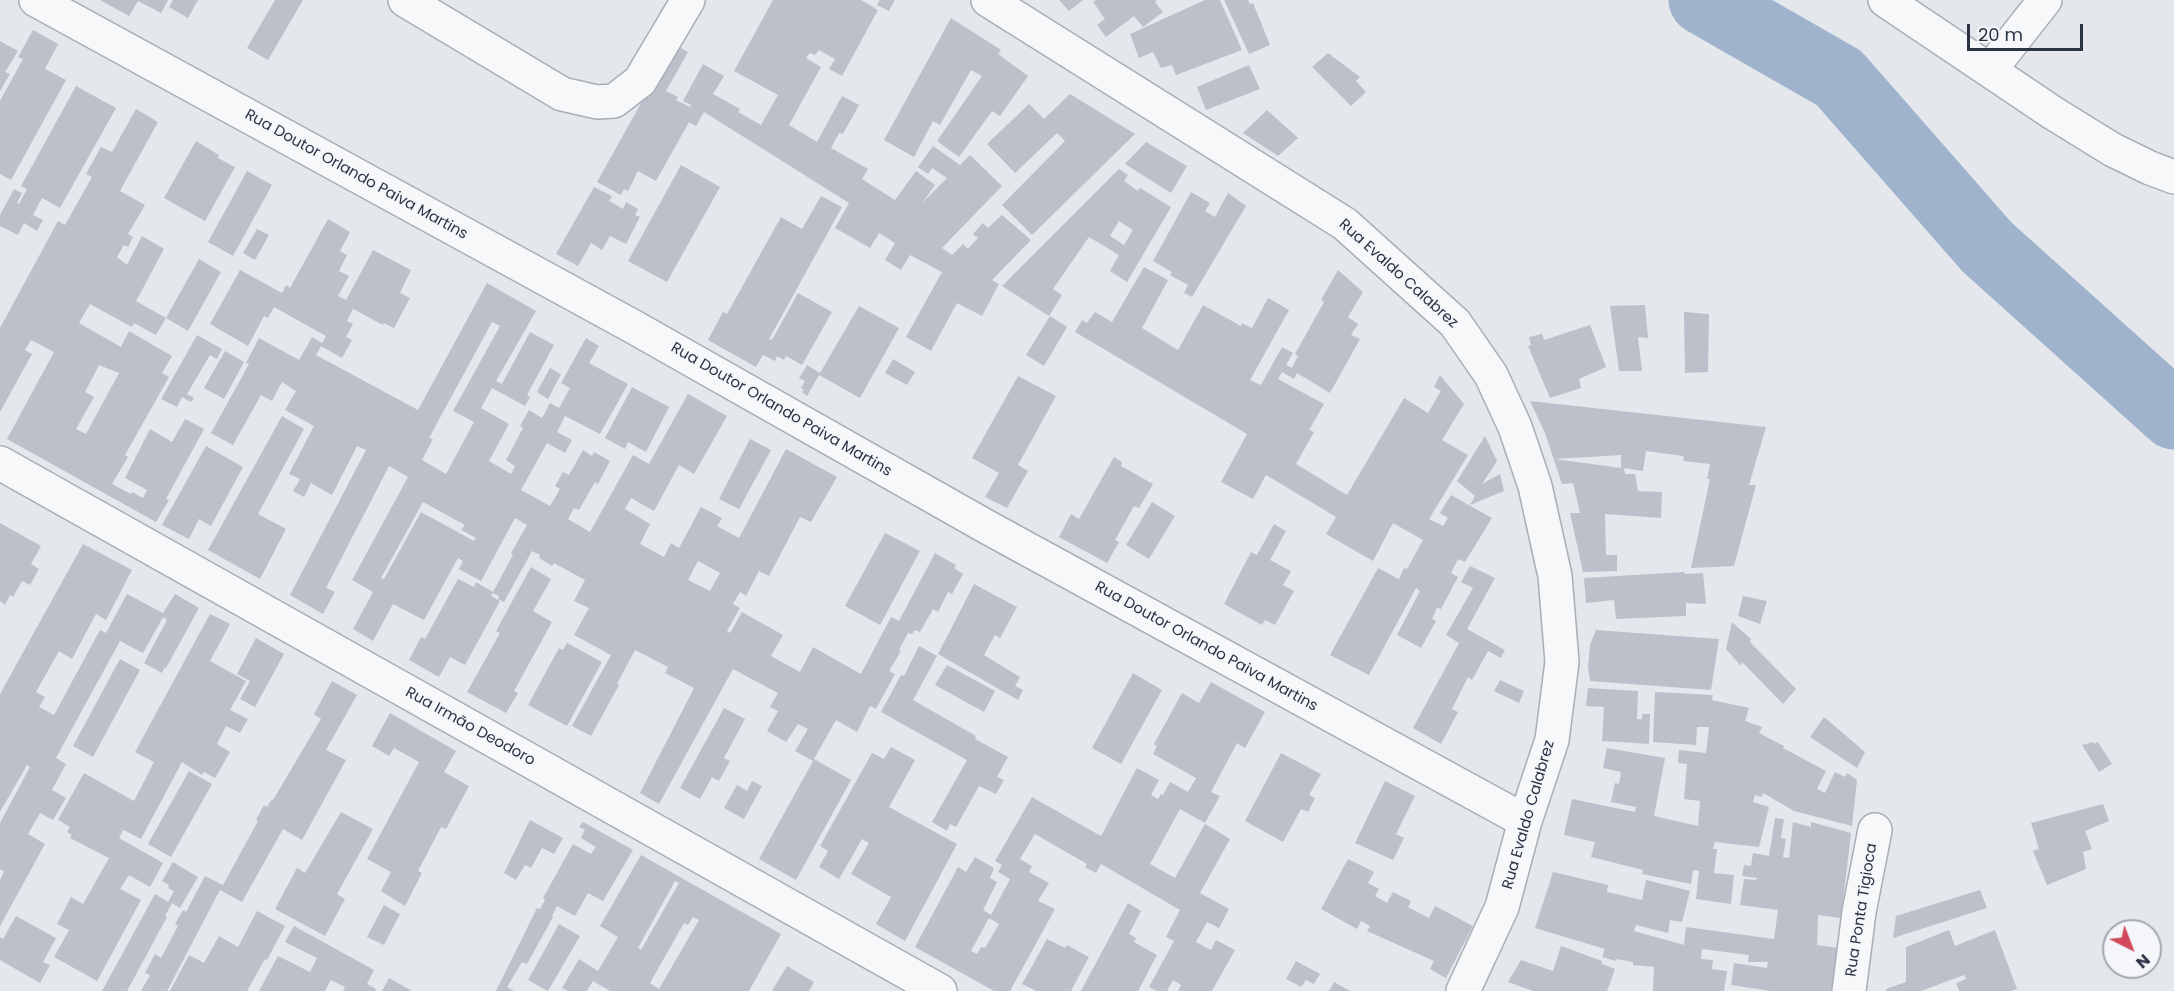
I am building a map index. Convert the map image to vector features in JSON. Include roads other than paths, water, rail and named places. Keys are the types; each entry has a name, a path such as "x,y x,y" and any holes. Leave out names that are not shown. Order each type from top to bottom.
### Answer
{"street":[{"name":"Rua Doutor Orlando Paiva Martins","path":"36,0 632,326 987,527 1526,821"},
{"path":"405,0 562,94 597,102 614,100 640,81 688,0"},
{"name":"Rua Evaldo Calabrez","path":"988,0 1346,224 1455,323 1491,375 1515,427 1535,486 1555,576 1562,662 1552,740 1502,907 1463,991"},
{"path":"1885,0 2053,113 2113,150 2174,177"},
{"path":"1990,70 2045,0"},
{"name":"Rua Irmão Deodoro","path":"0,463 940,991"},
{"name":"Rua Ponta Tigioca","path":"1849,991 1859,912 1875,830"}],"waterway":[{"path":"1703,0 1839,78 1987,247 2174,415"}]}
